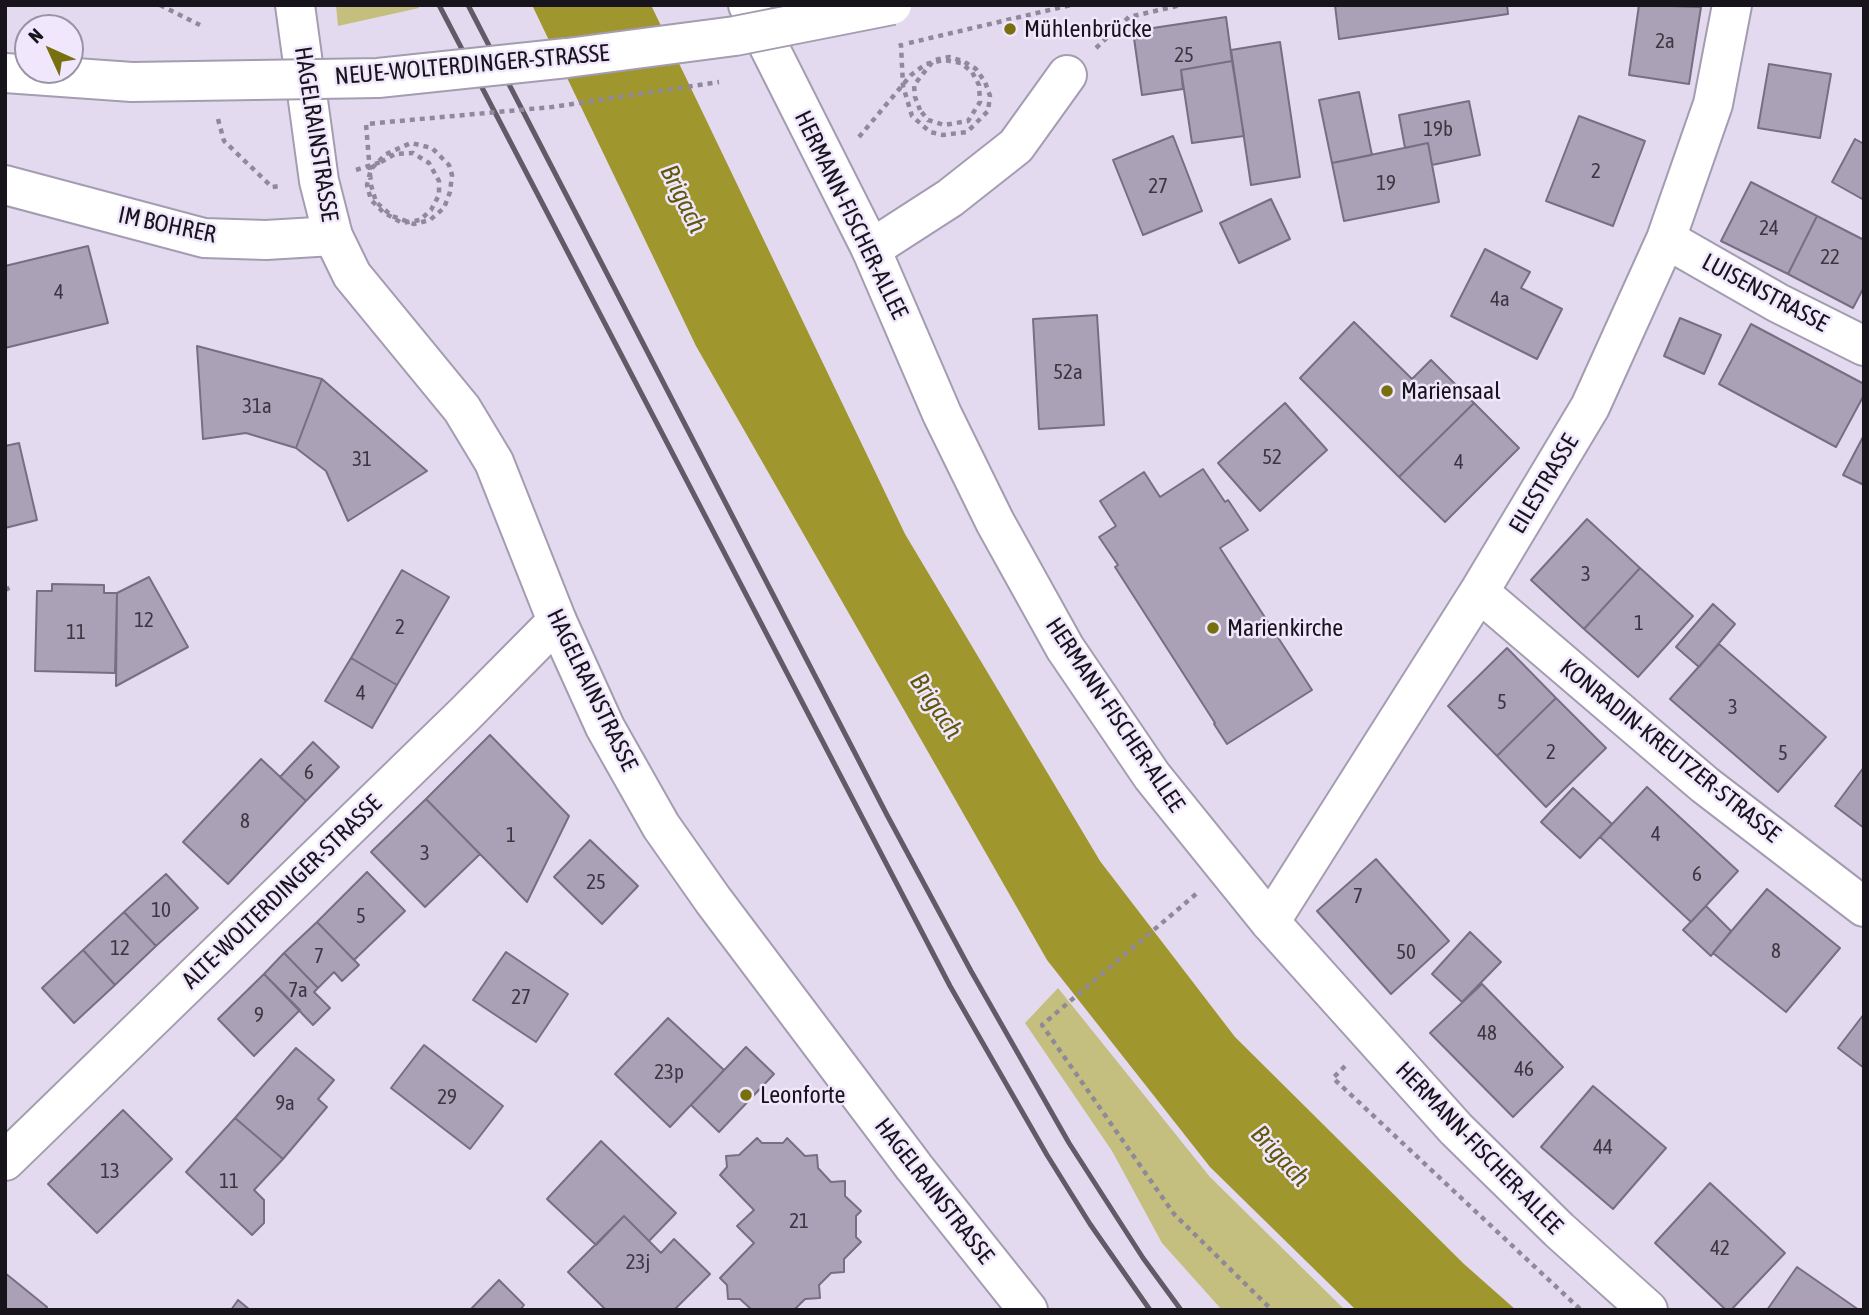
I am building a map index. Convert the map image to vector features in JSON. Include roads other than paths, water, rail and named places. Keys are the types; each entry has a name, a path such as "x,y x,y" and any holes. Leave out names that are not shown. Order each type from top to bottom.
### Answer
{"street":[{"name":"HAGELRAINSTRASSE","path":"295,5 319,181 332,236 352,275 462,409 494,462 557,621 605,727 661,826 713,901 914,1167 1028,1310"},
{"name":"HERMANN-FISCHER-ALLEE","path":"748,5 870,249 942,414 995,522 1065,648 1152,776 1270,922 1456,1129 1559,1230 1648,1310"},
{"name":"NEUE-WOLTERDINGER-STRASSE","path":"5,73 132,82 378,78 567,58 735,36 892,5"},
{"name":"EILESTRASSE","path":"1270,922 1479,592 1590,407 1666,239 1713,104 1732,5"},
{"path":"870,249 950,198 1016,146 1067,75"},
{"name":"IM BOHRER","path":"5,186 204,237 266,240 332,236"},
{"name":"LUISENSTRASSE","path":"1666,239 1778,303 1864,346"},
{"name":"KONRADIN-KREUTZER-STRASSE","path":"1479,592 1705,785 1864,906"},
{"name":"ALTE-WOLTERDINGER-STRASSE","path":"5,1161 455,724 557,621"}],"water":[{"name":"Brigach","path":"532,5 651,5 905,534 1100,861 1235,1037 1464,1264 1516,1310 1356,1310 1210,1167 1047,960 696,346"}],"railway":[{"path":"439,5 950,986 1047,1155 1090,1224 1150,1310"},
{"path":"468,5 887,815 971,971 1069,1143 1143,1258 1181,1310"}],"place":[{"name":"Mühlenbrücke","path":"1010,29"},
{"name":"Mariensaal","path":"1387,391"},
{"name":"Marienkirche","path":"1213,628"},
{"name":"Leonforte","path":"746,1095"}]}
